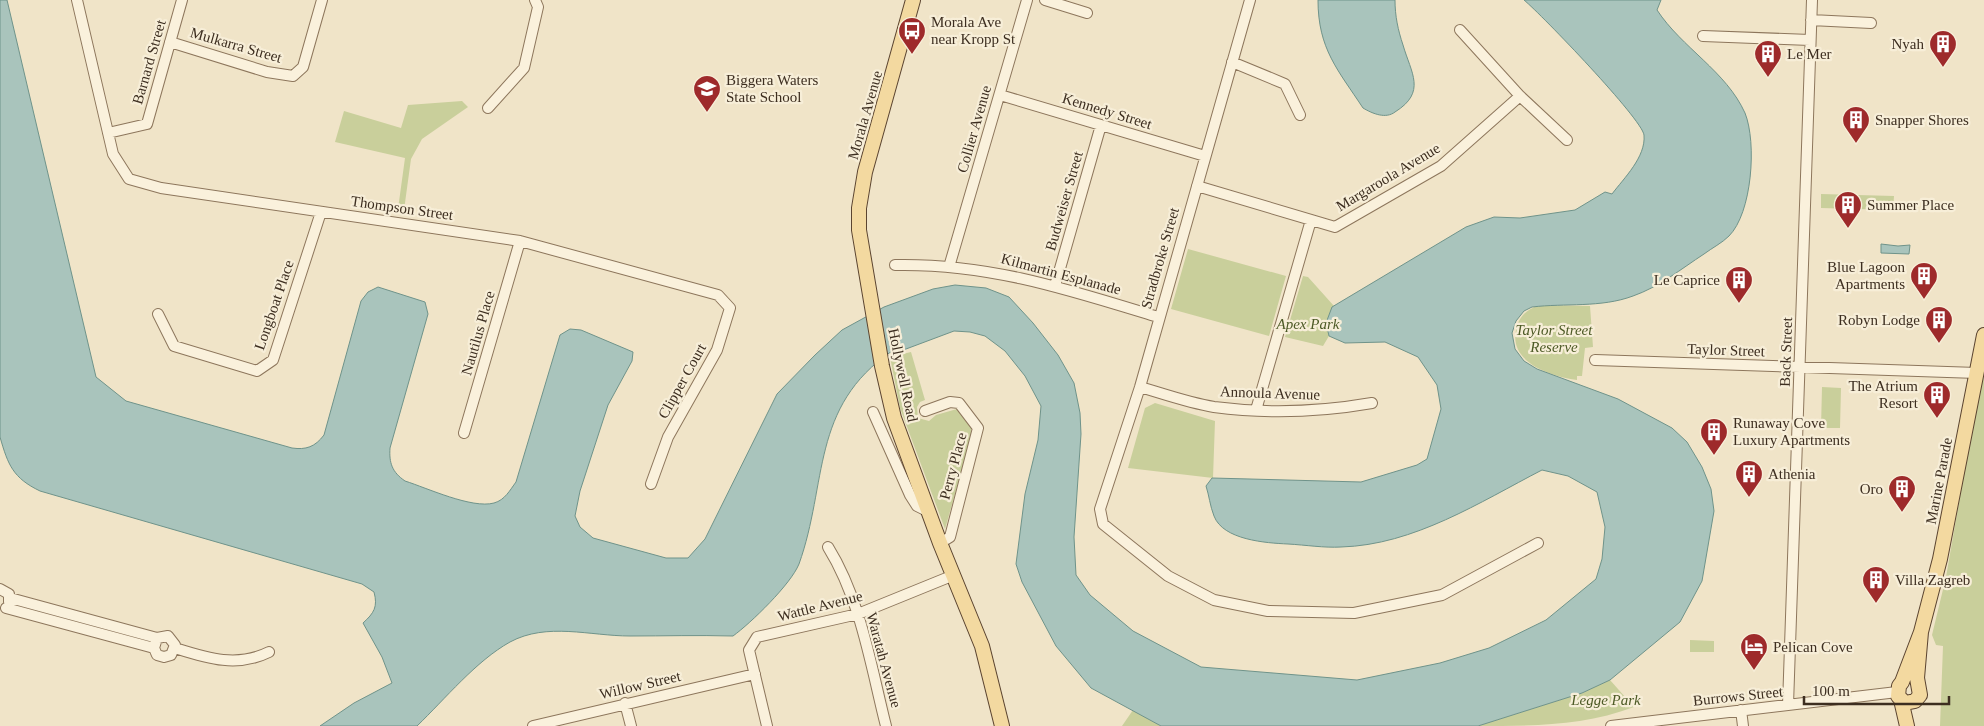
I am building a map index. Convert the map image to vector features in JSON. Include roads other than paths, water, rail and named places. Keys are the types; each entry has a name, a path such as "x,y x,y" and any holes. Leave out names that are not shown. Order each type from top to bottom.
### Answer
{"main road":[{"name":"Morala Avenue","path":"860,241 858,218 865,172 913,0"},
{"name":"Hollywell Road","path":"860,241 882,366 894,418 940,543 985,655 1002,726"},
{"name":"Marine Parade","path":"1914,726 1904,694 1940,559 1984,336"},
{"name":"Marine Parade","path":"1904,694 1911,680 1918,685 1918,651 1921,632"},
{"path":"1904,694 1907,726"}],"street":[{"name":"Thompson Street","path":"77,0 113,154 129,179 161,188 520,241 718,294"},
{"name":"Barnard Street","path":"108,133 147,124 182,0"},
{"name":"Mulkarra Street","path":"170,42 267,72 293,76 303,67 322,0"},
{"path":"488,108 524,68 538,7 535,0"},
{"name":"Collier Avenue","path":"949,267 1027,0"},
{"path":"1045,0 1087,12"},
{"name":"Stradbroke Street","path":"1250,0 1158,317 1140,387 1100,509 1103,524 1168,576 1214,600 1268,611 1354,613 1442,595 1538,543"},
{"name":"Back Street","path":"1788,705 1812,0"},
{"path":"1811,20 1871,22"},
{"path":"1460,30 1520,96 1567,140"},
{"path":"1704,36 1810,40"},
{"path":"1232,62 1285,84 1300,115"},
{"name":"Kennedy Street","path":"1000,95 1205,156"},
{"name":"Margaroola Avenue","path":"1196,186 1336,227 1441,166 1520,96"},
{"name":"Budweiser Street","path":"1055,286 1101,125"},
{"name":"Longboat Place","path":"158,314 174,346 257,370 273,360 321,212"},
{"path":"1256,410 1311,220"},
{"name":"Nautilus Place","path":"464,433 520,241"},
{"name":"Kilmartin Esplanade","path":"895,265 949,267 1006,273 1158,317"},
{"name":"Clipper Court","path":"652,484 668,437 717,350 730,308 718,294"},
{"name":"Taylor Street","path":"1595,360 1976,373"},
{"name":"Annoula Avenue","path":"1140,387 1212,407 1324,411 1372,403"},
{"name":"Perry Place","path":"925,411 950,402 959,403 964,406 978,428 950,538 940,543"},
{"name":"Hollywell Road","path":"873,412 910,495 917,506 929,512"},
{"name":"Waratah Avenue","path":"828,548 836,560 858,614 886,726"},
{"name":"Wattle Avenue","path":"767,726 749,650 757,637 858,614 954,575"},
{"path":"0,589 6,592 5,605 155,643 168,636 173,641 175,648 171,654 164,657 157,655 155,643"},
{"path":"175,648 207,658 239,662 255,659 269,652"},
{"name":"Willow Street","path":"533,726 755,674"},
{"name":"Burrows Street","path":"1611,726 1660,722 1741,710 1904,694"},
{"path":"626,703 631,726"},
{"path":"1741,710 1743,726"}],"water":[{"path":"0,0 7,0 96,377 126,401 292,448 310,447 324,435 361,301 368,292 378,287 425,302 428,314 390,448 390,458 394,471 405,481 462,501 485,504 494,503 504,497 516,482 560,335 570,329 581,330 633,352 632,361 608,405 580,491 575,516 580,527 593,538 666,558 688,558 705,539 777,394 842,330 884,307 933,289 955,285 986,288 1009,297 1033,323 1058,355 1074,383 1080,413 1081,434 1074,537 1076,575 1090,595 1133,631 1201,667 1357,680 1440,663 1489,648 1546,620 1596,579 1602,559 1605,527 1597,492 1568,476 1542,470 1446,520 1420,530 1394,539 1368,544 1322,547 1268,543 1246,539 1226,530 1214,516 1206,486 1212,478 1361,482 1417,465 1427,459 1441,409 1437,385 1418,357 1385,342 1345,343 1329,336 1326,323 1332,307 1466,227 1494,217 1520,218 1575,210 1605,192 1612,194 1638,159 1644,143 1644,135 1639,125 1610,89 1524,0 1661,0 1657,10 1667,24 1727,85 1745,113 1751,142 1750,177 1743,211 1737,225 1729,236 1720,243 1652,288 1621,300 1596,304 1532,307 1524,311 1516,321 1512,333 1515,349 1524,361 1537,369 1618,399 1672,428 1687,442 1702,467 1711,489 1714,511 1702,581 1680,622 1610,680 1582,693 1478,726 1161,726 1091,688 1056,646 1022,582 1016,564 1025,494 1038,440 1041,406 1025,376 1005,351 985,336 970,332 954,331 898,352 892,351 866,373 847,397 834,422 826,448 808,534 799,564 788,582 770,603 733,636 630,636 554,631 524,636 510,642 485,659 417,726 320,726 354,703 392,683 382,657 363,623 374,609 376,602 374,592 362,584 40,491 23,481 9,463 0,437"},
{"path":"1318,0 1395,0 1398,28 1414,82 1411,97 1405,105 1388,115 1379,115 1363,108 1338,70 1326,46 1319,17"},
{"path":"1881,244 1910,245 1909,254 1881,253"}],"place":[{"name":"Morala Ave near Kropp St","path":"912,55"},
{"name":"Nyah","path":"1943,68"},
{"name":"Le Mer","path":"1768,78"},
{"name":"Biggera Waters State School","path":"707,113"},
{"name":"Snapper Shores","path":"1856,144"},
{"name":"Summer Place","path":"1848,229"},
{"name":"Blue Lagoon Apartments","path":"1924,300"},
{"name":"Le Caprice","path":"1739,304"},
{"name":"Robyn Lodge","path":"1939,344"},
{"name":"The Atrium Resort","path":"1937,419"},
{"name":"Runaway Cove Luxury Apartments","path":"1714,456"},
{"name":"Athenia","path":"1749,498"},
{"name":"Oro","path":"1902,513"},
{"name":"Villa Zagreb","path":"1876,604"},
{"name":"Pelican Cove","path":"1754,671"}],"park label":[{"name":"Apex Park","path":"1308,324"},
{"name":"Taylor Street Reserve","path":"1554,338"},
{"name":"Legge Park","path":"1606,700"}]}
